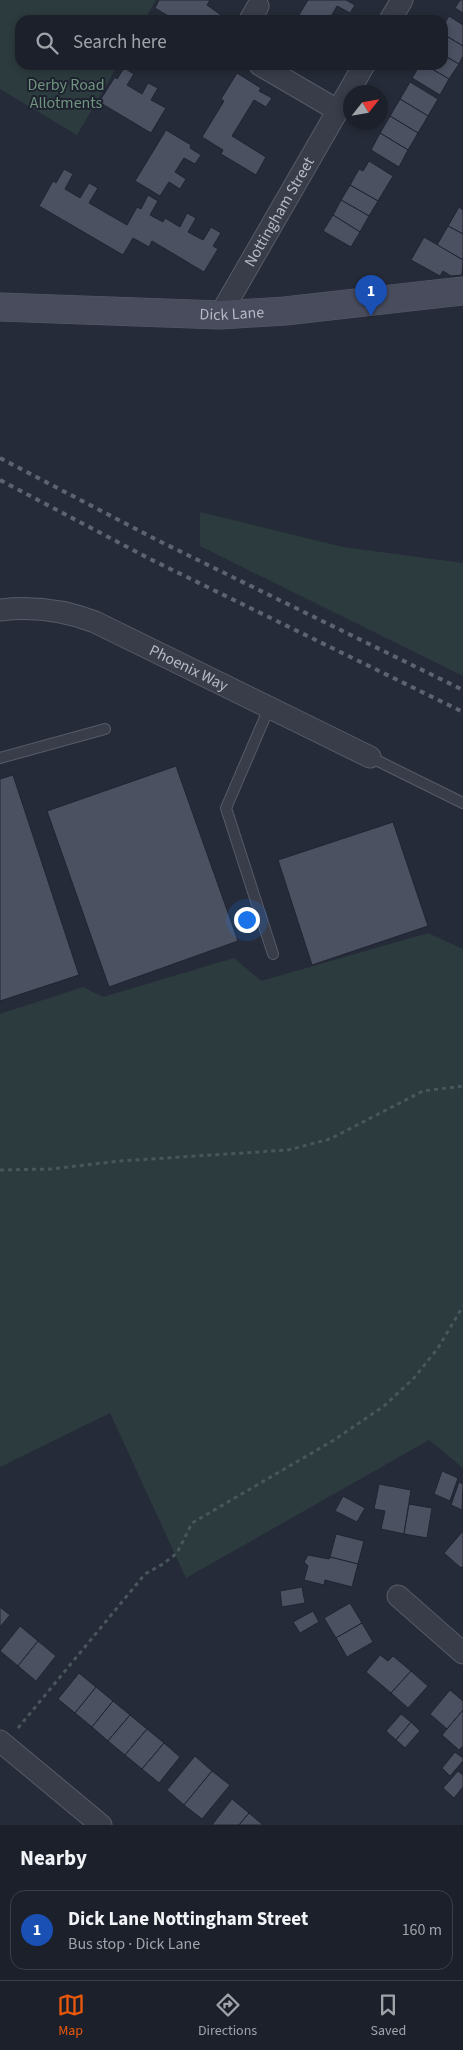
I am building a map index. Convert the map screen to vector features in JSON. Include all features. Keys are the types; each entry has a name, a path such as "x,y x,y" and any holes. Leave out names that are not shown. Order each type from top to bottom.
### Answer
{"street":[{"path":"393,15 402,0"},
{"path":"269,70 337,110"},
{"name":"Nottingham Street","path":"220,315 361,70"},
{"name":"Dick Lane","path":"0,307 220,315 286,311 463,291"},
{"name":"Phoenix Way","path":"0,610 34,608 55,610 95,622 370,757"},
{"path":"398,1596 463,1652"},
{"path":"2,1743 102,1825"}],"lane":[{"path":"269,708 226,808 273,954"},
{"path":"0,758 105,729"},
{"path":"370,757 463,803"}],"path":[{"path":"0,1170 51,1170 120,1161 288,1150 330,1139 423,1091 463,1086"},
{"path":"2,1743 145,1574 163,1564 177,1553 192,1523 334,1440 384,1406 414,1378 438,1348 463,1306"}],"green space":[{"name":"Derby Road Allotments","path":"0,0 156,0 147,15 15,15 15,70 115,70 77,135 0,89"},
{"path":"200,512 343,547 463,563 463,676 200,546"},
{"path":"428,933 463,949 463,1468 429,1440 186,1578 110,1413 0,1467 0,1014 83,987 103,997 234,958 261,981"}],"building":[{"path":"159,0 210,0 207,5 221,15 167,15 155,8"},
{"path":"308,0 346,0 355,5 350,13 337,6 332,15 299,15"},
{"path":"460,0 463,0 463,13 455,8"},
{"path":"449,16 463,25 463,46 448,37"},
{"path":"448,37 463,46 463,56 459,64 448,58"},
{"path":"448,58 459,64 449,79 434,70 448,70"},
{"path":"123,70 127,70 134,74 127,85 142,94 148,83 158,88 151,100 166,108 151,133 99,102 115,77 117,79"},
{"path":"417,70 434,70 449,79 440,95 412,78"},
{"path":"237,73 261,88 259,91 272,98 266,107 254,100 232,136 266,157 256,175 221,154 223,150 202,137 224,101 221,99"},
{"path":"410,82 438,99 428,116 400,99"},
{"path":"400,99 428,116 418,133 390,116"},
{"path":"390,116 418,133 408,150 380,133 382,130 388,130"},
{"path":"166,130 191,145 190,148 201,155 195,164 184,158 175,172 186,179 180,189 169,182 160,196 135,181"},
{"path":"380,133 408,150 399,167 371,150"},
{"path":"369,161 393,176 378,201 350,185 359,169 363,171"},
{"path":"64,169 73,174 65,189 80,198 89,183 98,188 89,203 127,225 137,207 141,209 148,195 158,201 150,215 163,222 165,218 180,227 187,213 196,218 188,232 203,240 211,227 221,233 213,246 218,249 204,272 152,241 149,247 133,238 123,255 39,206 53,181 56,183"},
{"path":"350,185 378,201 369,216 341,200"},
{"path":"341,200 369,216 360,232 333,215"},
{"path":"459,207 463,210 463,234 448,226"},
{"path":"333,215 360,232 351,247 323,231"},
{"path":"448,226 463,234 463,260 437,245"},
{"path":"424,237 463,260 462,275 451,276 443,271 440,276 411,260"},
{"path":"176,766 238,941 109,987 47,811"},
{"path":"13,775 79,975 0,1001 0,779"},
{"path":"393,822 428,926 312,965 278,860"},
{"path":"442,1471 458,1478 450,1501 434,1494"},
{"path":"459,1482 463,1484 462,1510 451,1505"},
{"path":"379,1484 411,1490 404,1534 381,1529 385,1511 374,1509"},
{"path":"343,1496 365,1508 357,1522 335,1511"},
{"path":"409,1504 432,1508 427,1538 404,1534"},
{"path":"463,1531 463,1566 461,1568 444,1553"},
{"path":"336,1534 364,1541 358,1564 330,1557"},
{"path":"308,1555 329,1559 330,1557 358,1564 352,1587 325,1580 324,1585 304,1580 308,1566 304,1562"},
{"path":"302,1587 305,1603 282,1607 280,1591"},
{"path":"350,1603 362,1623 336,1638 324,1618"},
{"path":"0,1607 10,1615 0,1627"},
{"path":"313,1611 319,1622 300,1633 293,1622"},
{"path":"362,1623 373,1642 347,1657 336,1638"},
{"path":"20,1626 38,1641 18,1666 0,1651"},
{"path":"38,1641 56,1656 36,1681 18,1666"},
{"path":"380,1655 388,1661 393,1656 411,1671 391,1693 366,1672"},
{"path":"411,1671 428,1686 408,1708 391,1693"},
{"path":"79,1673 96,1687 75,1713 58,1699"},
{"path":"96,1687 113,1701 92,1727 75,1713"},
{"path":"450,1690 463,1701 463,1710 447,1729 430,1714"},
{"path":"113,1701 130,1715 108,1741 92,1727"},
{"path":"463,1710 463,1746 459,1750 442,1735"},
{"path":"401,1714 411,1722 396,1740 386,1731"},
{"path":"130,1715 147,1729 125,1755 108,1741"},
{"path":"411,1722 420,1731 405,1748 396,1740"},
{"path":"147,1729 164,1743 142,1769 125,1755"},
{"path":"164,1743 180,1757 159,1783 142,1769"},
{"path":"455,1752 463,1758 463,1761 450,1776 442,1768"},
{"path":"195,1756 212,1771 184,1805 167,1790"},
{"path":"212,1771 230,1785 202,1819 184,1805"},
{"path":"458,1771 463,1775 463,1787 454,1798 443,1788"},
{"path":"232,1799 249,1813 239,1825 212,1825"},
{"path":"249,1813 263,1825 239,1825"}],"railway":[{"path":"0,458 157,540 463,690"},
{"path":"0,480 150,559 463,712"}],"place":[{"name":"Dick Lane Nottingham Street","path":"371,316"}]}
